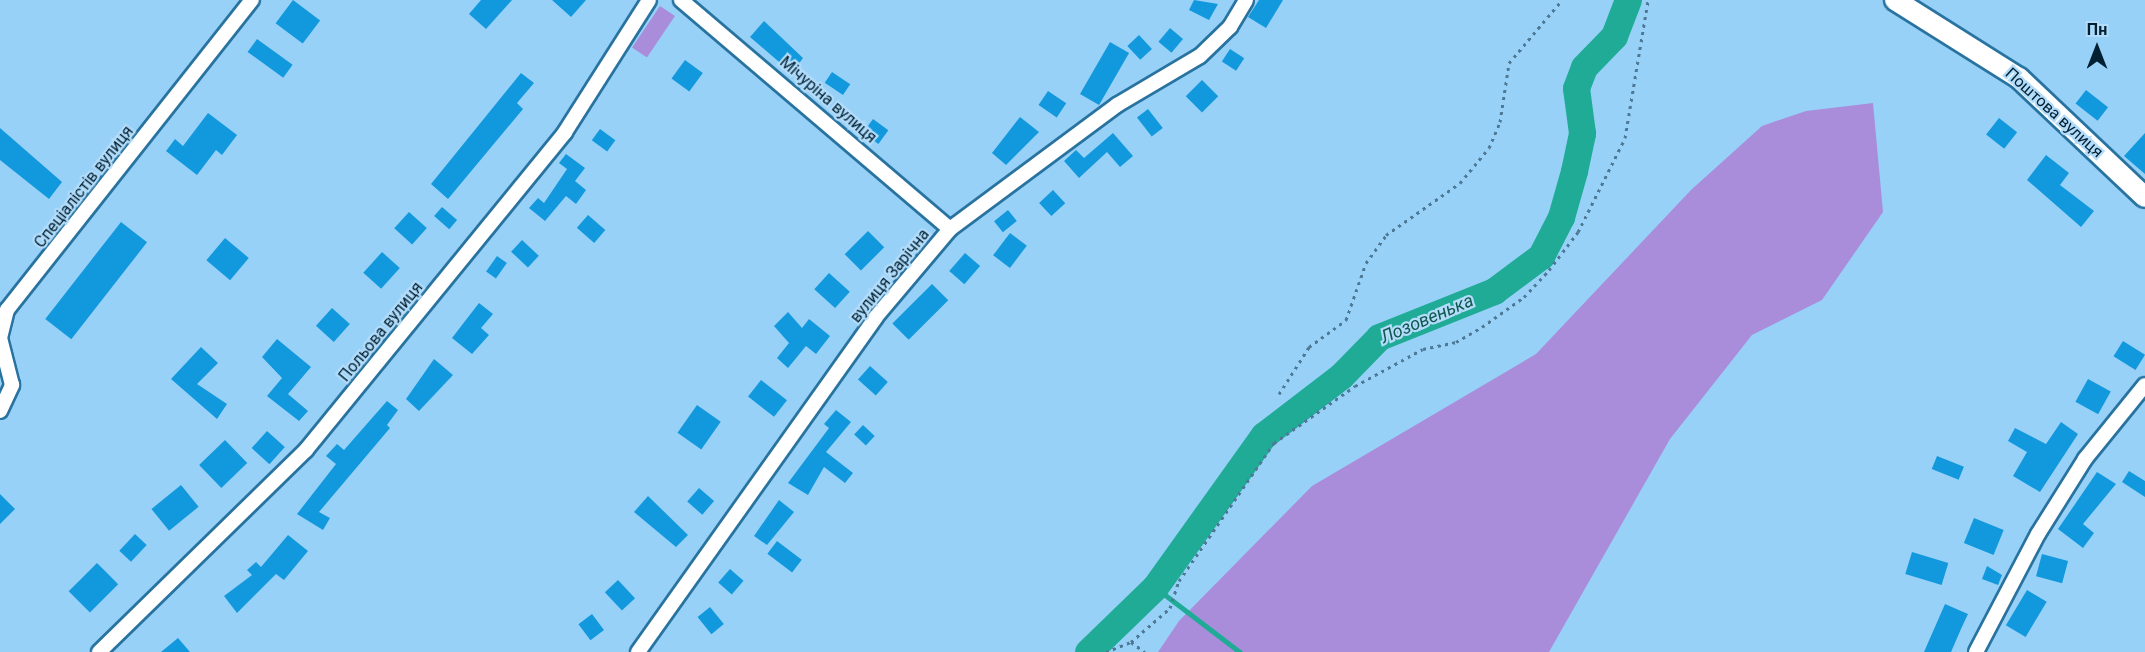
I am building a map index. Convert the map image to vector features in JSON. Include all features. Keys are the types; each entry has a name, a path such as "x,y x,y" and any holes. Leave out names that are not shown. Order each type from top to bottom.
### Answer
{"street":[{"name":"Спеціалістів вулиця","path":"0,411 12,386 0,338 7,310 252,0"},
{"name":"Польова вулиця","path":"99,652 306,450 565,132 649,0"},
{"name":"Мічуріна вулиця","path":"681,0 950,229"},
{"name":"вулиця Зарічна","path":"638,652 876,318 950,229 1117,105 1200,56 1230,27 1246,0"},
{"name":"Поштова вулиця","path":"1895,0 2019,78 2145,197"},
{"path":"1976,652 2038,534 2085,459 2145,385"}],"path":[{"path":"1279,394 1315,341 1346,320 1365,263 1386,235 1460,183 1489,148 1500,122 1509,63 1562,0"},
{"path":"1106,652 1131,642 1170,608 1179,581 1274,443 1365,381 1423,349 1456,342 1482,327 1524,297 1549,270 1578,232 1612,170 1638,70 1648,0"},
{"path":"1131,642 1145,652"}],"shaded area":[{"path":"660,6 675,16 647,58 632,47"},
{"path":"1873,103 1883,212 1822,300 1752,335 1670,439 1549,652 1158,652 1179,621 1312,486 1536,354 1691,190 1762,126 1806,111"}],"building":[{"path":"293,0 320,20 303,44 276,23"},
{"path":"481,0 512,0 486,29 469,14"},
{"path":"552,0 586,0 571,17"},
{"path":"1194,0 1218,4 1209,20 1189,10"},
{"path":"1259,0 1283,0 1266,28 1248,17"},
{"path":"764,21 803,58 792,73 750,37"},
{"path":"1170,28 1183,39 1171,53 1158,42"},
{"path":"1139,35 1152,49 1140,60 1127,46"},
{"path":"257,39 293,65 283,78 248,52"},
{"path":"1110,42 1129,53 1099,105 1080,94"},
{"path":"1230,49 1244,58 1236,71 1222,62"},
{"path":"685,60 703,73 689,92 671,79"},
{"path":"832,72 850,84 843,95 825,83"},
{"path":"521,73 534,83 517,103 523,109 448,199 431,184"},
{"path":"1202,80 1218,96 1202,113 1186,96"},
{"path":"2086,90 2108,107 2098,121 2076,103"},
{"path":"1048,91 1066,103 1057,117 1038,105"},
{"path":"1148,109 1163,128 1152,137 1137,118"},
{"path":"208,113 237,135 222,155 216,150 197,175 166,151 175,139 183,146"},
{"path":"1020,117 1039,132 1006,165 992,153"},
{"path":"1999,118 2017,132 2004,149 1986,135"},
{"path":"873,119 888,130 878,144 863,133"},
{"path":"0,128 62,182 49,199 0,160"},
{"path":"600,129 615,140 607,151 592,140"},
{"path":"1113,133 1133,156 1120,167 1107,152 1079,178 1064,161 1076,150 1084,158"},
{"path":"2145,133 2145,174 2124,156"},
{"path":"566,154 585,168 575,181 586,190 576,204 566,196 545,221 529,208 538,198 544,203 567,169 559,163"},
{"path":"2046,155 2069,173 2060,185 2094,211 2081,227 2027,180"},
{"path":"1053,190 1065,203 1051,216 1039,203"},
{"path":"442,207 457,220 449,229 434,216"},
{"path":"1008,210 1017,221 1003,232 994,221"},
{"path":"409,212 427,228 412,244 394,228"},
{"path":"588,215 605,230 594,243 577,228"},
{"path":"121,222 147,242 71,339 45,319"},
{"path":"868,231 884,247 861,271 845,254"},
{"path":"1010,233 1027,246 1010,268 993,255"},
{"path":"225,238 249,258 230,280 206,260"},
{"path":"522,240 539,256 528,267 511,252"},
{"path":"382,252 400,268 381,289 363,273"},
{"path":"965,253 980,266 964,284 949,271"},
{"path":"497,256 507,263 496,278 486,272"},
{"path":"829,273 850,292 835,308 814,289"},
{"path":"932,284 948,300 909,340 892,324"},
{"path":"479,303 493,314 481,328 489,335 472,354 452,338"},
{"path":"332,308 350,324 334,342 316,326"},
{"path":"788,312 802,328 809,319 830,336 816,354 806,346 788,368 777,358 789,343 774,326"},
{"path":"277,339 311,367 288,394 308,411 299,421 267,396 282,378 262,357"},
{"path":"2123,341 2145,355 2136,370 2113,356"},
{"path":"201,347 218,363 197,384 227,404 217,419 171,379"},
{"path":"434,359 453,375 419,411 406,399"},
{"path":"870,366 888,382 876,395 858,379"},
{"path":"2088,379 2111,392 2098,414 2075,402"},
{"path":"761,380 787,400 774,417 748,397"},
{"path":"387,401 398,410 387,425 390,428 319,512 330,518 323,530 297,514 336,464 326,456 337,444 344,450"},
{"path":"697,405 721,422 701,449 677,433"},
{"path":"836,410 851,422 826,452 853,473 845,483 824,467 808,495 788,483 829,428 824,424"},
{"path":"2061,422 2078,434 2040,492 2013,476 2027,452 2008,441 2015,428 2046,444"},
{"path":"863,425 875,436 866,445 854,435"},
{"path":"267,431 285,447 269,464 252,448"},
{"path":"225,440 247,463 221,488 199,465"},
{"path":"1937,456 1964,467 1959,480 1932,469"},
{"path":"2129,471 2145,481 2145,497 2122,482"},
{"path":"2097,472 2116,484 2083,524 2094,533 2083,548 2058,529"},
{"path":"181,485 199,507 169,531 151,509"},
{"path":"699,488 714,501 702,515 687,502"},
{"path":"0,494 15,509 0,524"},
{"path":"648,496 688,535 676,547 634,512"},
{"path":"779,500 794,512 767,545 754,536"},
{"path":"1974,518 2004,530 1994,555 1964,543"},
{"path":"135,534 147,545 131,562 119,551"},
{"path":"288,535 308,551 284,580 276,574 237,613 224,596 252,575 247,570 256,562 261,567"},
{"path":"777,541 802,560 792,572 767,554"},
{"path":"1912,552 1948,563 1942,585 1905,574"},
{"path":"2042,554 2068,561 2062,583 2036,576"},
{"path":"97,563 118,584 90,612 69,591"},
{"path":"1987,566 2002,575 1998,585 1982,579"},
{"path":"730,569 744,581 732,594 718,583"},
{"path":"618,580 635,598 622,611 605,592"},
{"path":"2027,590 2047,602 2026,637 2006,625"},
{"path":"1945,604 1968,614 1951,652 1924,652"},
{"path":"710,607 724,624 711,634 698,617"},
{"path":"592,614 604,630 590,640 578,624"},
{"path":"178,638 190,652 161,652"}],"waterway":[{"name":"Лозовенька","path":"1088,652 1155,587 1264,435 1341,376 1379,337 1494,291 1541,256 1561,217 1582,133 1576,88 1584,67 1614,36 1628,0"},
{"path":"1155,587 1240,652"}]}
